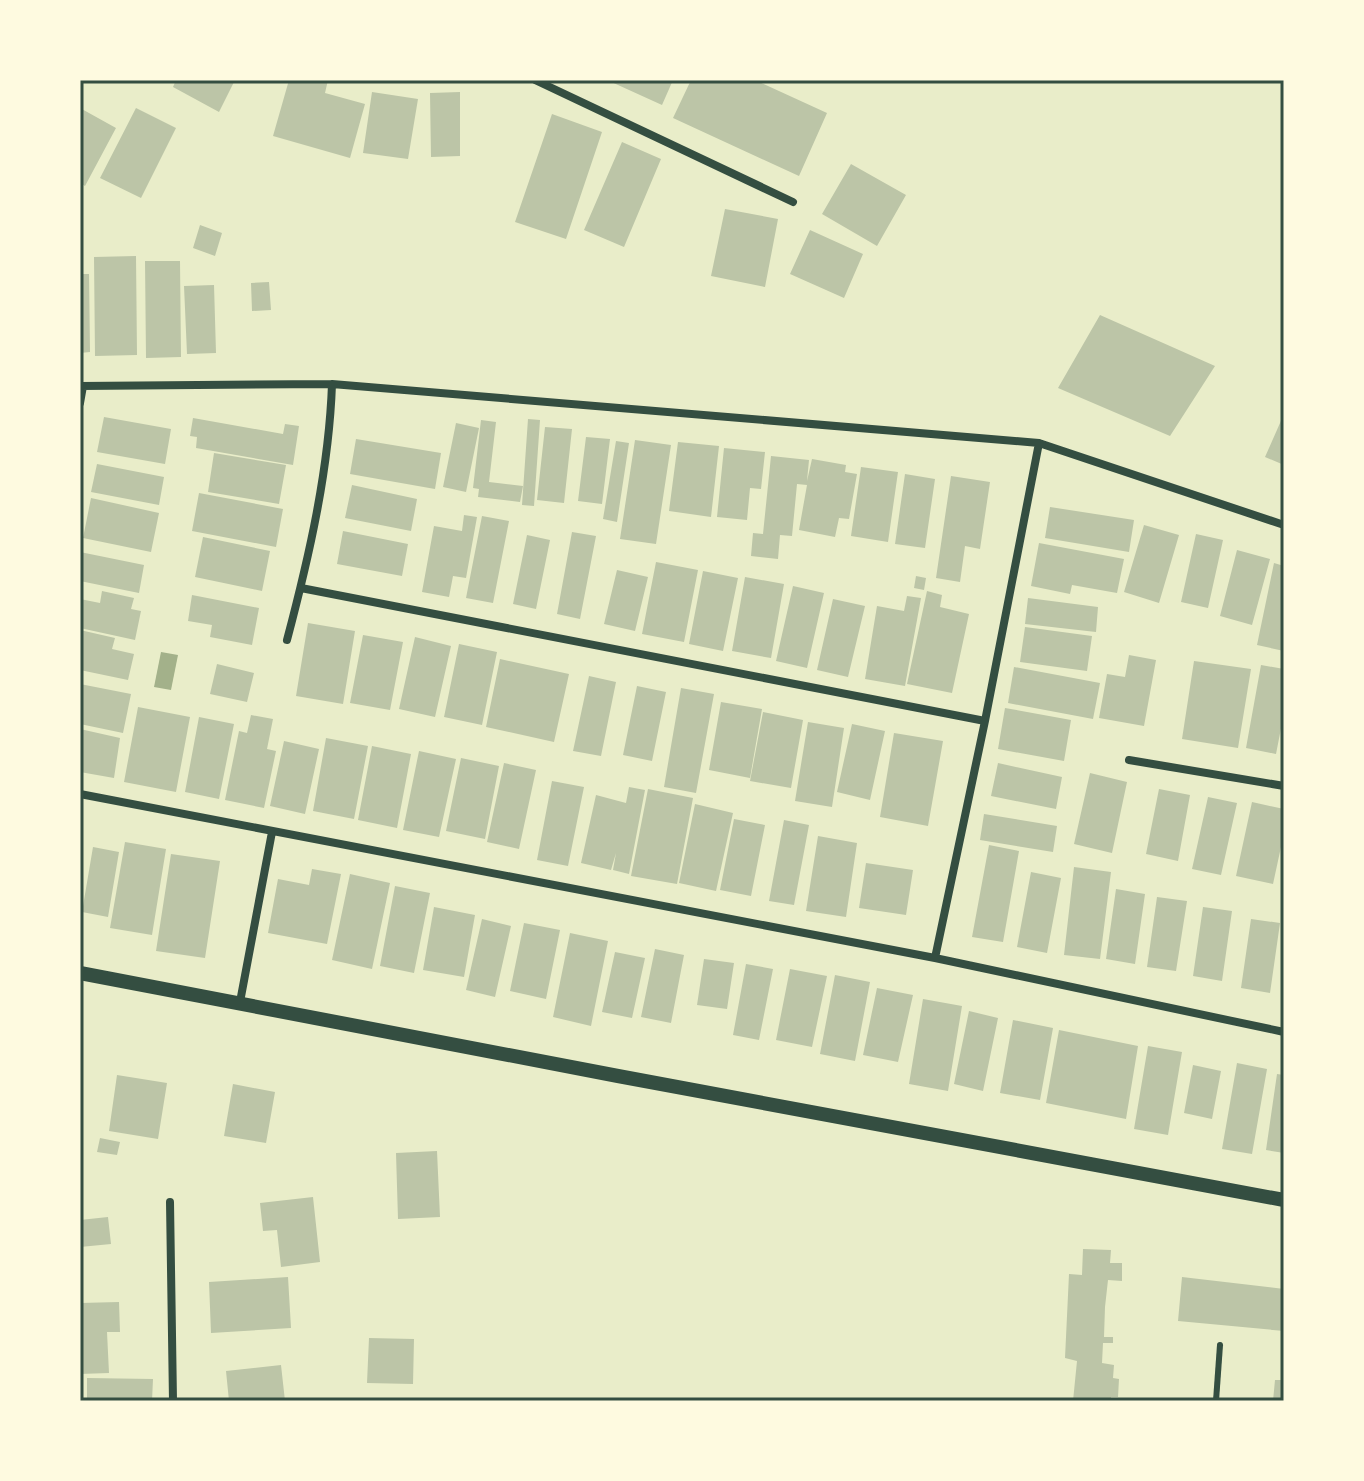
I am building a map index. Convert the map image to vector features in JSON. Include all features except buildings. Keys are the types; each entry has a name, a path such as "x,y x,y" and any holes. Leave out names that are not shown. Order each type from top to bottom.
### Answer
{"street":[{"path":"535,80 793,202"},
{"path":"287,640 301,588 330,430 332,384"},
{"path":"80,403 82,386 332,384 1039,443 1284,525"},
{"path":"935,958 1039,443"},
{"path":"301,588 985,721"},
{"path":"1129,760 1284,786"},
{"path":"80,794 935,958 1284,1032"},
{"path":"240,1002 272,832"},
{"path":"80,973 1284,1200"},
{"path":"170,1202 173,1401"}],"lane":[{"path":"1216,1401 1220,1345"}],"shaded area":[{"path":"161,652 178,655 171,690 154,687"}]}
